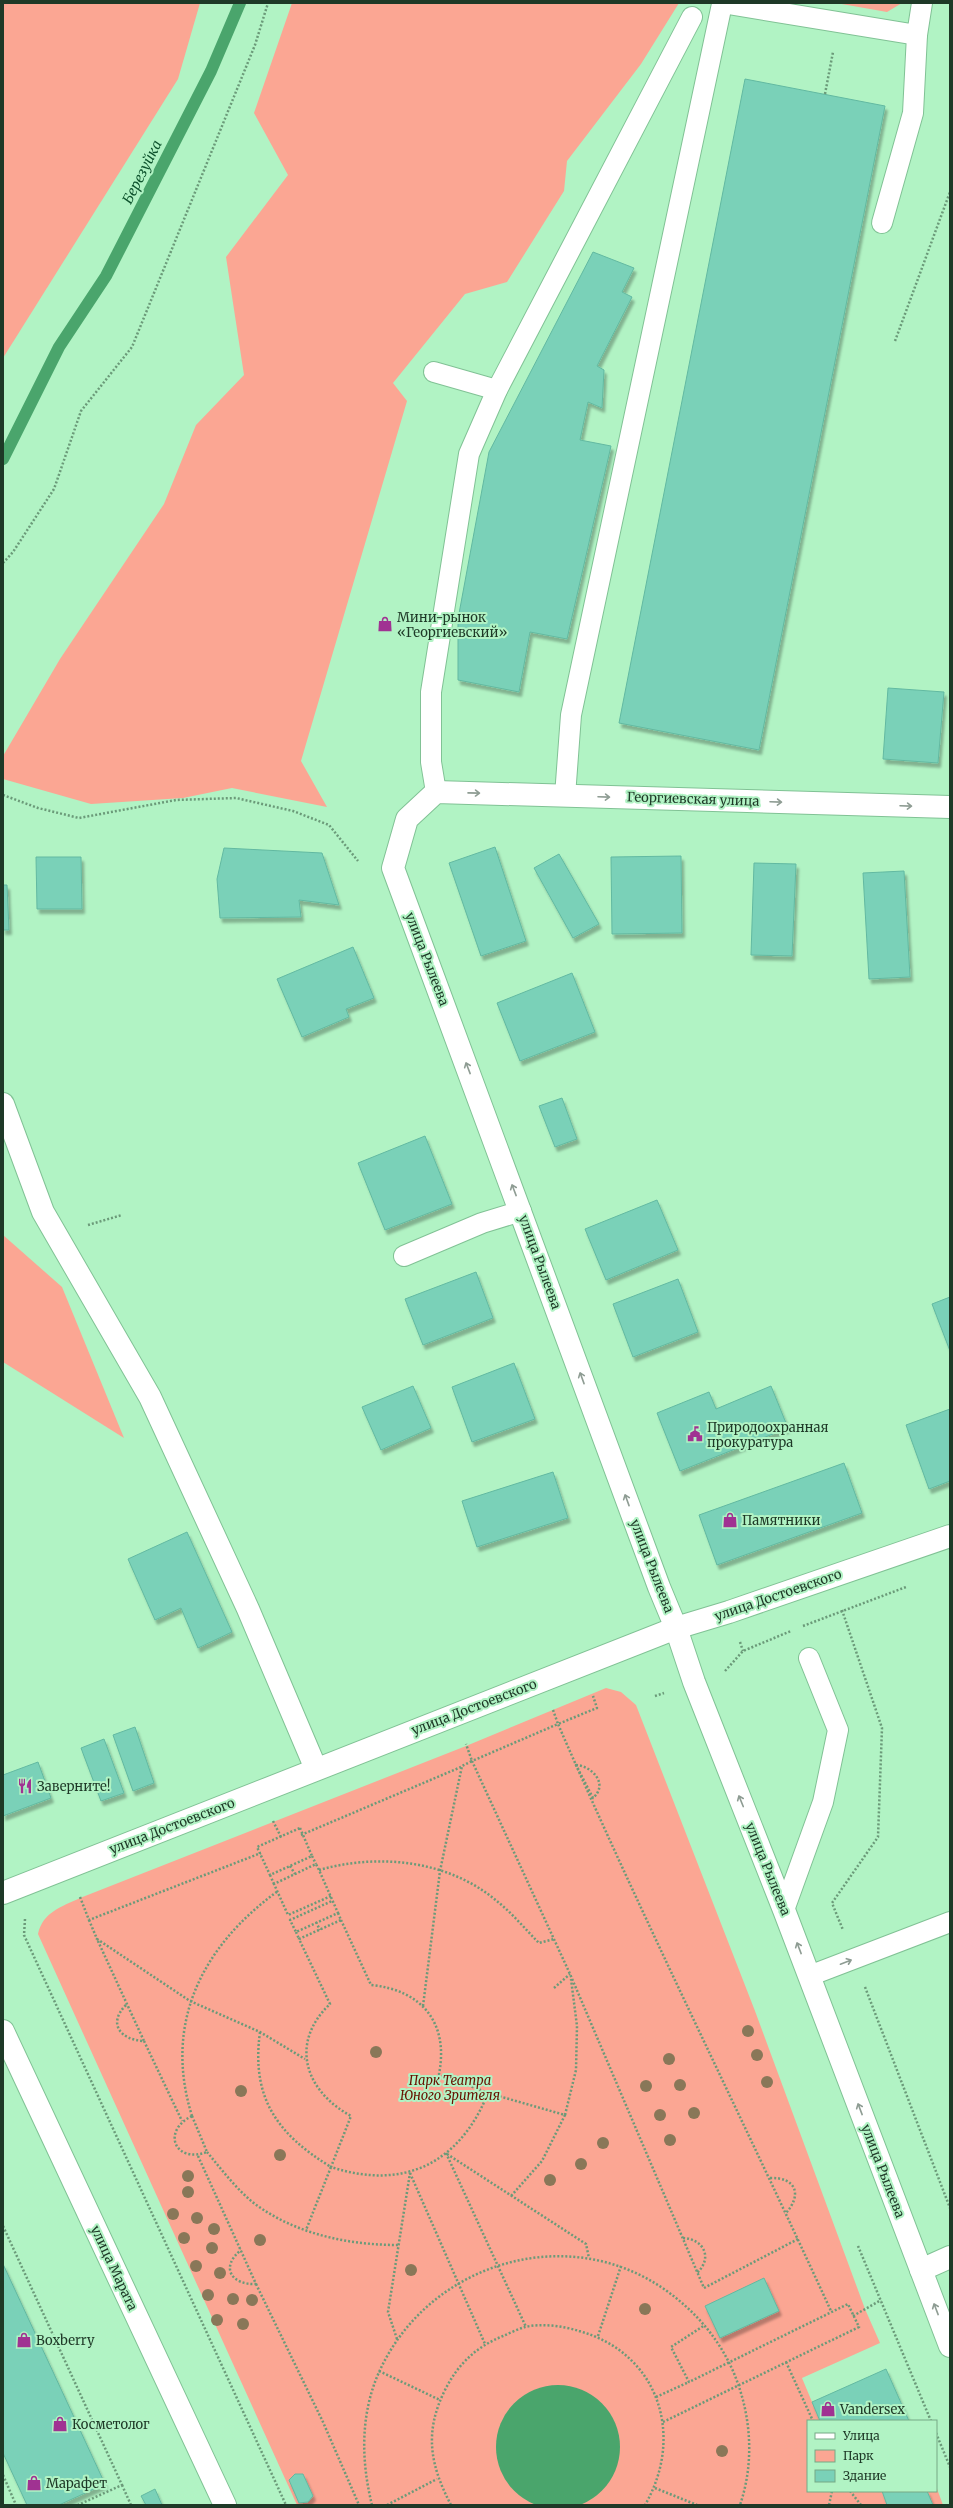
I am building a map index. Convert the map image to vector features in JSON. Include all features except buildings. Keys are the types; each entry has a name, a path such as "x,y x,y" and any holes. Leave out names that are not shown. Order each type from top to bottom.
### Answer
{"street":[{"name":"Георгиевская улица","path":"436,792 950,807"},
{"name":"улица Рылеева","path":"436,792 407,818 393,868 521,1211 659,1588 676,1628 694,1682 784,1910 950,2346"},
{"path":"3,1104 43,1212 150,1397 248,1609 316,1770"},
{"name":"улица Достоевского","path":"3,1893 676,1628 729,1612 950,1536"},
{"name":"улица Марата","path":"6,2044 225,2505"},
{"path":"921,2270 950,2257"}],"lane":[{"path":"565,796 571,715 722,3 917,35"},
{"path":"882,223 913,113 917,35 922,3"},
{"path":"436,792 431,762 431,692 469,454 498,390 692,17"},
{"path":"434,372 498,390"},
{"path":"404,1256 482,1223 521,1211"},
{"path":"784,1910 823,1802 838,1730 809,1658"},
{"path":"809,1976 950,1922"}],"path":[{"path":"3,563 13,552 54,489 81,411 132,347 255,46 268,3"},
{"path":"825,94 839,22"},
{"path":"895,341 950,192"},
{"path":"3,795 38,808 79,818 176,800 236,798 293,811 329,825 358,861"},
{"path":"87,1225 122,1215"},
{"path":"800,1627 842,1610 908,1587"},
{"path":"842,1610 882,1728 878,1836 832,1903 950,2208"},
{"path":"654,1696 727,1670 743,1651 793,1630"},
{"path":"301,1834 597,1708 592,1693"},
{"path":"551,1705 601,1822 770,2178 785,2214 831,2311"},
{"path":"464,1740 472,1761 570,1974 704,2288 798,2239"},
{"path":"576,1765 585,1766 593,1770 598,1778 599,1786 597,1794 593,1798 580,1772 576,1765"},
{"path":"423,2007 440,1871 462,1766"},
{"path":"306,2230 351,2116 333,2106 319,2091 305,2059 308,2037 319,2014 330,2004 257,1847 300,1828 301,1834 371,1985 390,1987 407,1994 423,2007 434,2019 440,2037 442,2056 439,2074 488,2093 565,2115"},
{"path":"90,1920 261,1853"},
{"path":"270,1875 312,1856"},
{"path":"319,1870 355,1862 386,1860 440,1871 461,1879 498,1901 539,1943 554,1939"},
{"path":"274,1884 316,1864"},
{"path":"290,1866 295,1874"},
{"path":"77,1891 126,2005 182,2121"},
{"path":"278,1891 247,1914 230,1932 216,1950 190,2000 184,2036 183,2058 185,2086 192,2116 207,2152 236,2186 255,2204 306,2230 366,2245 398,2245"},
{"path":"288,1915 331,1896"},
{"path":"290,1920 332,1901"},
{"path":"309,1906 312,1911"},
{"path":"25,1913 24,1935 286,2505"},
{"path":"296,1932 338,1913"},
{"path":"299,1940 341,1920"},
{"path":"316,1922 320,1930"},
{"path":"97,1939 190,2000 260,2032 305,2059"},
{"path":"554,1988 570,1974"},
{"path":"511,2196 542,2161 565,2115 576,2070 577,2026 570,1974"},
{"path":"126,2005 119,2012 117,2020 119,2029 124,2036 132,2040 144,2041"},
{"path":"260,2032 258,2070 270,2108 278,2123 293,2141 331,2167 364,2176 410,2173 446,2153 456,2146 473,2125 488,2093"},
{"path":"192,2116 182,2121 176,2128 174,2136 176,2144 181,2152 189,2156 198,2156 207,2152"},
{"path":"446,2153 586,2244 589,2258"},
{"path":"446,2153 526,2327"},
{"path":"198,2156 240,2250 322,2422 359,2505"},
{"path":"398,2339 388,2312 410,2173"},
{"path":"410,2173 485,2344"},
{"path":"770,2178 782,2177 790,2182 795,2189 793,2205 785,2214"},
{"path":"3,2226 130,2505"},
{"path":"682,2238 692,2238 700,2243 705,2251 704,2267 697,2274"},
{"path":"858,2246 931,2420"},
{"path":"240,2250 232,2257 230,2265 231,2273 236,2281 244,2285 256,2284"},
{"path":"372,2505 365,2478 363,2442 368,2406 379,2371 398,2339 425,2307 458,2282 498,2265 543,2256 589,2258 621,2266 652,2281 680,2300 705,2325 729,2362 739,2385 746,2412 749,2439 748,2466 740,2505"},
{"path":"598,2336 621,2266"},
{"path":"853,2316 881,2300"},
{"path":"656,2397 848,2304 859,2327 663,2422"},
{"path":"688,2382 671,2347 705,2325"},
{"path":"451,2505 437,2479 432,2457 431,2435 440,2400 453,2373 468,2357 485,2344 526,2327 563,2326 598,2336 616,2347 633,2362 646,2379 656,2397 663,2422 665,2444 662,2467 655,2488 645,2505"},
{"path":"786,2362 813,2420"},
{"path":"379,2371 440,2400"},
{"path":"937,2435 950,2467"},
{"path":"3,2475 16,2505"},
{"path":"387,2505 437,2479"},
{"path":"78,2505 122,2485"},
{"path":"655,2488 697,2505"},
{"path":"829,2505 832,2492"},
{"path":"851,2492 861,2505"}],"green space":[{"path":"3,3 200,3 178,79 3,358"},
{"path":"292,3 679,3 641,64 567,161 564,191 507,282 465,294 393,383 407,401 301,761 327,807 232,788 183,798 91,804 3,779 3,756 60,659 164,504 196,425 244,375 226,257 288,175 254,113"},
{"path":"836,3 902,3 887,12"},
{"path":"3,1235 62,1287 124,1438 3,1362"},
{"name":"Парк Театра Юного Зрителя","path":"606,1688 621,1692 636,1705 755,2011 865,2309 880,2343 802,2378 820,2420 807,2420 807,2492 937,2492 937,2489 943,2505 297,2505 38,1934 40,1927 48,1915 80,1898 466,1746"}],"shaded area":[{"path":"558,2385 570,2386 582,2390 602,2403 615,2423 619,2435 619,2459 615,2471 602,2491 582,2504 570,2508 558,2509 546,2508 534,2504 514,2491 501,2471 497,2459 496,2447 497,2435 501,2423 514,2403 534,2390 546,2386"}],"waterway":[{"name":"Березуйка","path":"3,459 59,347 106,276 211,71 240,3"}],"place":[{"name":"Мини-рынок «Георгиевский»","path":"385,624"},
{"name":"Природоохранная прокуратура","path":"695,1434"},
{"name":"Памятники","path":"730,1520"},
{"name":"Заверните!","path":"25,1786"},
{"name":"Boxberry","path":"24,2340"},
{"name":"Vandersex","path":"828,2409"},
{"name":"Косметолог","path":"60,2424"},
{"name":"Марафет","path":"34,2483"}]}
